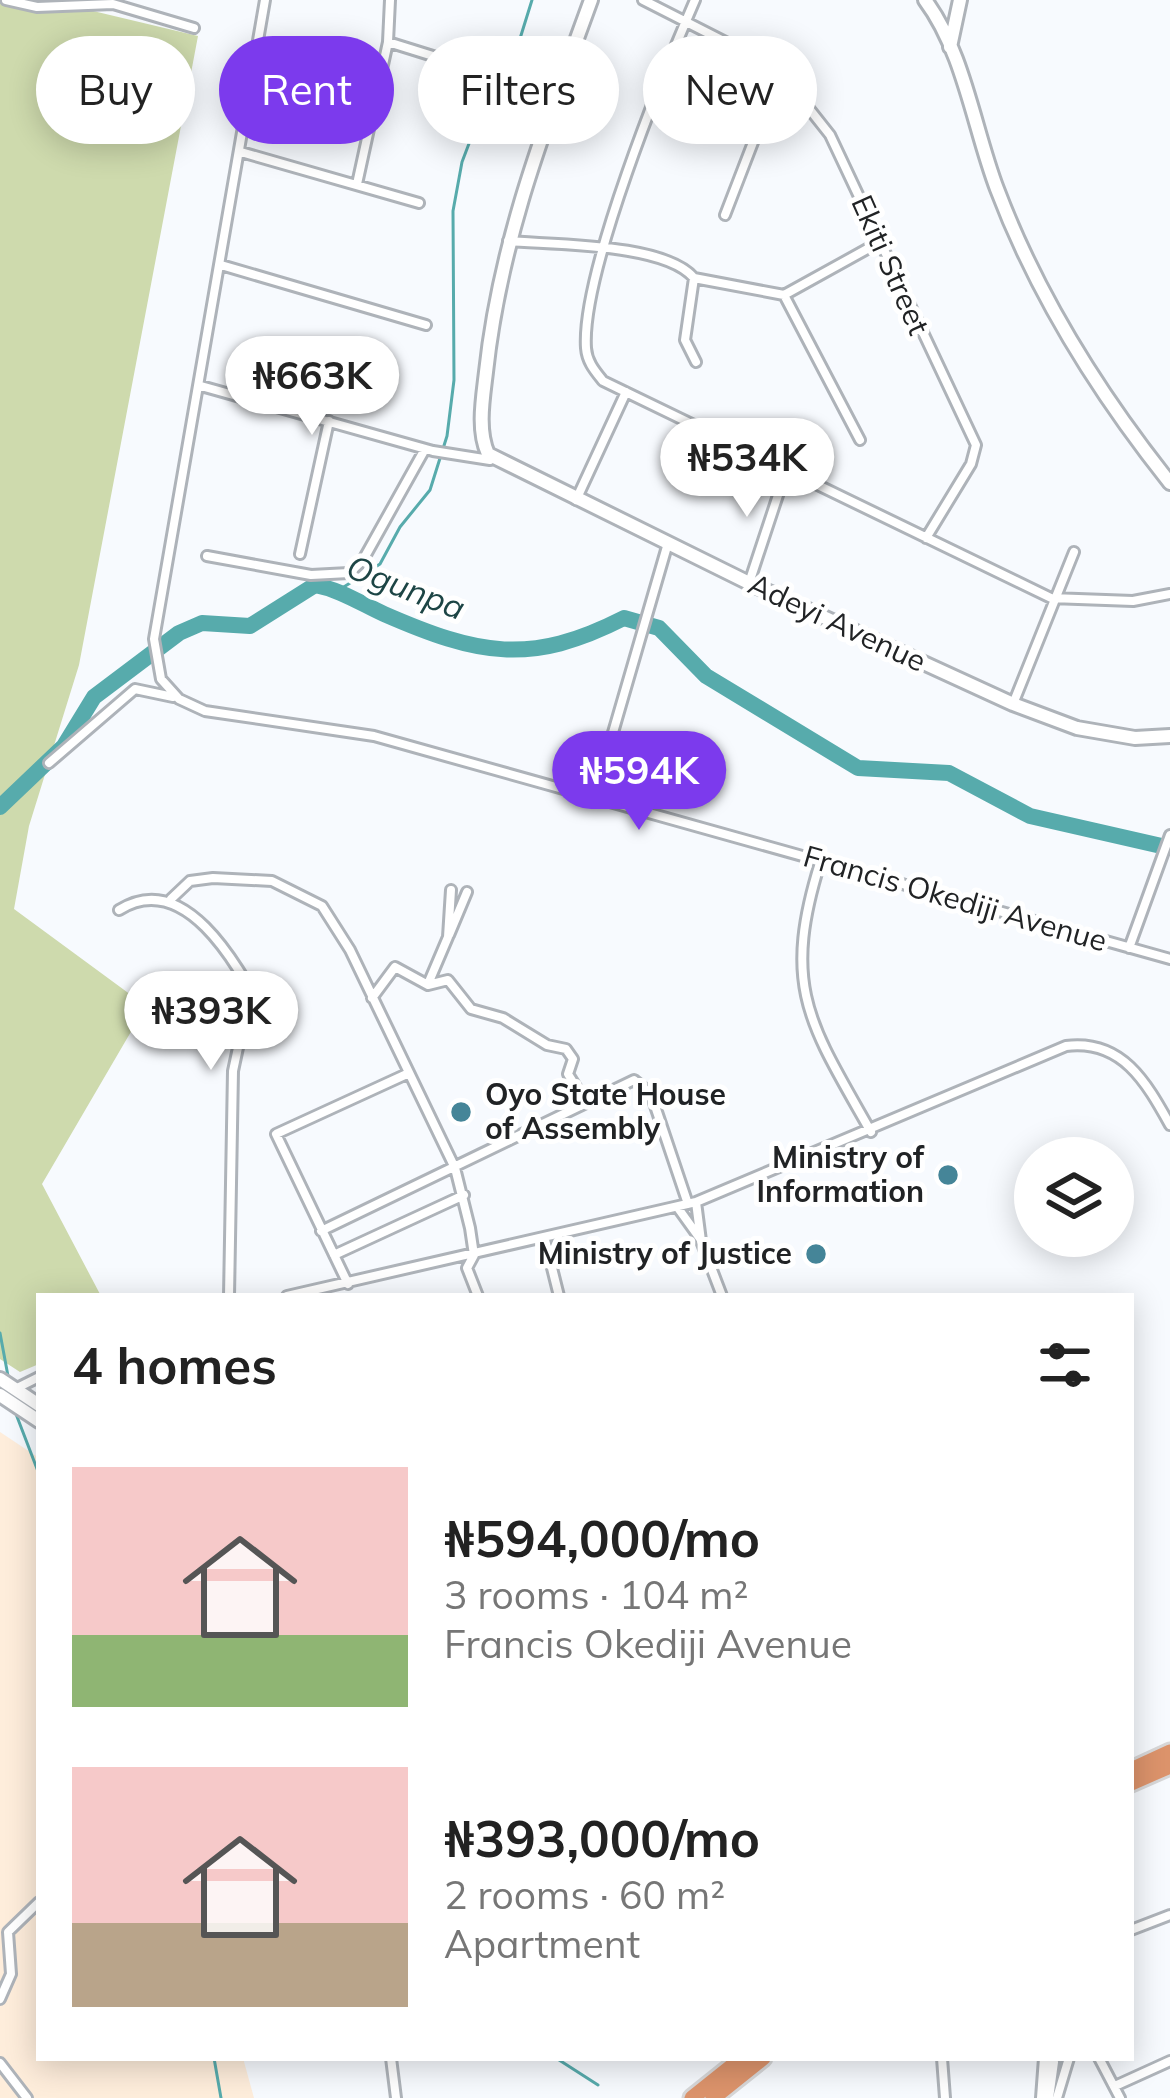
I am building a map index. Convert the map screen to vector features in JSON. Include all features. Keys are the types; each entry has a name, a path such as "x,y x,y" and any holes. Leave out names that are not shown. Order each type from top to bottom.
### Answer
{"highway":[{"path":"1134,1769 1170,1752"},
{"path":"1134,1783 1170,1766"},
{"path":"692,2098 758,2061"}],"street":[{"path":"6,0 38,7 113,4 194,28"},
{"path":"179,699 155,662 154,639 265,0"},
{"path":"388,36 390,0"},
{"path":"506,464 488,454 482,433 492,319 506,241 591,0"},
{"name":"Ekiti Street","path":"644,0 720,36"},
{"path":"695,0 603,250 586,345 590,364 603,381 1051,598 1133,601 1170,594"},
{"path":"925,0 950,48 998,193 1031,266 1087,369 1170,483"},
{"path":"950,48 960,0"},
{"name":"Ekiti Street","path":"817,120 830,135 976,445 971,464 926,538"},
{"path":"357,184 366,144"},
{"path":"724,215 752,144"},
{"path":"242,152 418,203"},
{"path":"506,241 669,260 694,278 784,295 878,243"},
{"path":"221,265 426,325"},
{"path":"694,278 685,340 696,362"},
{"path":"784,295 860,440"},
{"path":"201,386 429,450 506,464"},
{"path":"576,500 626,392"},
{"path":"300,554 329,421"},
{"path":"207,556 311,575 349,573 363,560 429,450"},
{"name":"Adeyi Avenue","path":"506,464 1013,704 1077,728 1135,739 1170,736"},
{"path":"749,583 786,471"},
{"path":"594,798 668,542"},
{"path":"1013,704 1051,598 1074,552"},
{"name":"Francis Okediji Avenue","path":"49,763 135,688 205,711 374,736 1170,959"},
{"path":"1130,948 1170,835"},
{"path":"820,862 803,915 799,962 804,1000 871,1132"},
{"path":"118,910 134,901 171,899 201,878 272,881 322,906 454,1168 464,1194 474,1255 467,1268 477,1293"},
{"path":"448,937 452,890"},
{"path":"428,985 467,892"},
{"path":"171,899 217,943 263,1013 260,1024 238,1043 233,1071 229,1293"},
{"path":"372,998 395,967 428,985 448,980 471,1009 503,1018 547,1045 566,1049 572,1059 568,1074 586,1103"},
{"path":"302,1293 687,1204 1082,1044 1117,1054 1132,1066 1170,1125"},
{"path":"348,1284 276,1134 410,1073"},
{"path":"321,1231 634,1080 651,1094 721,1293"},
{"path":"334,1255 464,1194"},
{"path":"687,1204 701,1241"},
{"path":"545,1240 558,1293"},
{"path":"36,1378 9,1392 36,1417"},
{"path":"0,1999 11,1974 8,1932 36,1905"},
{"path":"1134,1929 1170,1915"},
{"path":"392,2061 396,2098"},
{"path":"942,2061 945,2098"},
{"path":"1044,2098 1050,2061"},
{"path":"1057,2098 1068,2061"},
{"path":"1101,2061 1120,2098"},
{"path":"1115,2086 1170,2061"},
{"path":"0,2063 27,2098"}],"shaded area":[{"path":"0,1432 36,1456 36,2061 244,2061 254,2098 0,2098"}],"green space":[{"path":"0,0 47,0 198,36 195,52 195,36 36,36 36,144 178,144 79,665 29,826 14,909 146,1006 42,1184 99,1293 36,1293 36,1365 20,1372 0,1359"}],"waterway":[{"name":"Ogunpa","path":"339,590 380,564 400,527 430,490 447,436 454,380 453,211 462,162 481,112 504,90 532,0"},
{"name":"Ogunpa","path":"0,807 64,746 94,697 179,633 202,623 250,626 315,585 417,628 476,646 532,649 591,633 624,618 659,628 706,676 858,768 949,773 1030,816 1170,848"},
{"path":"0,1333 8,1376"},
{"path":"16,1414 36,1466"},
{"path":"215,2061 221,2098"},
{"path":"561,2061 598,2085"}],"place":[{"name":"Oyo State House of Assembly","path":"461,1112"},
{"name":"Ministry of Information","path":"948,1175"},
{"name":"Ministry of Justice","path":"816,1254"}]}
